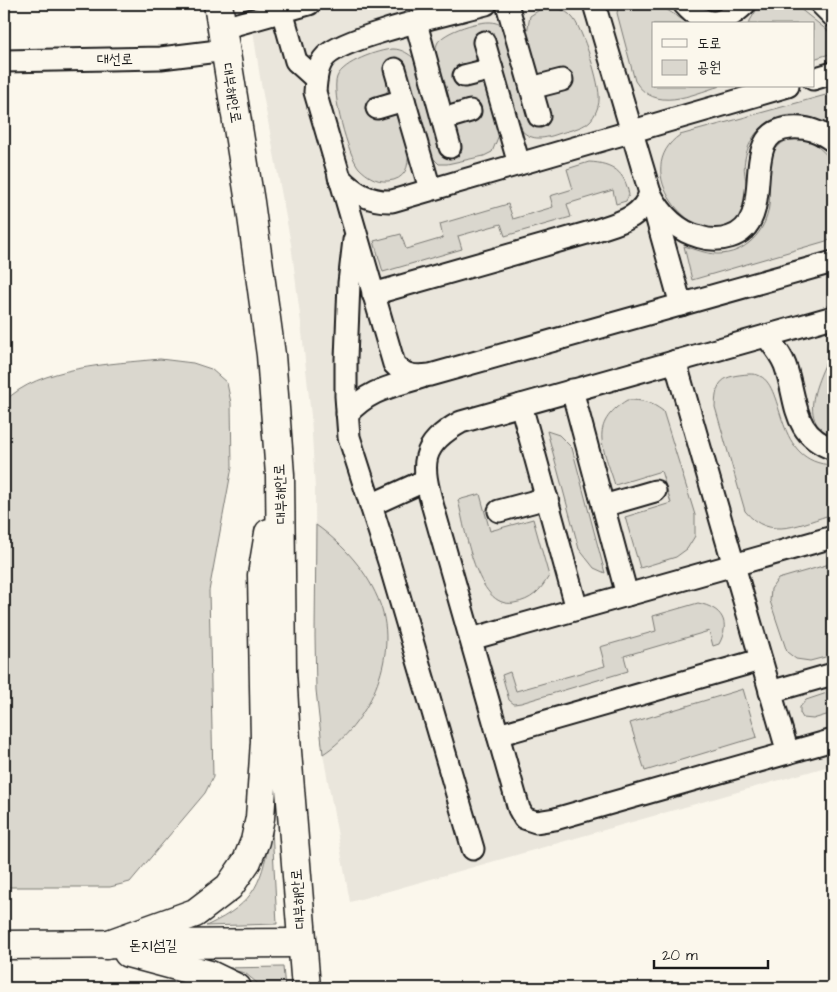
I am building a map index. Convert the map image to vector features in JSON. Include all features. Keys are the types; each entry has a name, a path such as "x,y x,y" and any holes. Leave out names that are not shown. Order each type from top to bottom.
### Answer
{"street":[{"name":"대부해안로","path":"222,27 250,202 270,355 280,475 282,671 306,988"},
{"path":"106,945 172,923 195,913 214,900 236,878 247,861 255,841 260,818 265,741 262,575 280,475"},
{"name":"돈지섬길","path":"4,945 302,943"},
{"path":"106,945 166,964 210,975 237,988"}],"lane":[{"name":"대선로","path":"4,61 161,58 222,27 310,4"},
{"path":"430,375 416,376 402,373 394,364 315,92 316,79 325,57 336,48 351,42 486,4"},
{"path":"507,4 539,116"},
{"path":"594,4 650,193 680,305"},
{"path":"601,29 607,4"},
{"path":"684,4 703,20 710,22"},
{"path":"718,22 724,21 745,4"},
{"path":"821,4 833,16"},
{"path":"282,11 296,61 316,79"},
{"path":"416,24 450,147"},
{"path":"484,42 519,164"},
{"path":"395,69 430,189"},
{"path":"464,76 492,69"},
{"path":"814,79 833,73"},
{"path":"531,88 562,80"},
{"path":"339,176 358,194 379,201 392,201 781,88"},
{"path":"377,108 404,100"},
{"path":"443,119 470,111"},
{"path":"650,193 657,208 669,220 686,231 700,237 725,239 738,234 754,214 758,200 760,155 774,134 785,128 811,128 833,141"},
{"path":"374,294 627,220 644,207 650,193"},
{"path":"355,232 349,284 347,414 354,452 473,849"},
{"path":"347,414 362,398 371,393 833,262"},
{"path":"833,317 461,422 442,432 430,445 426,463 426,480 519,809 524,818 536,822 833,740"},
{"path":"766,336 785,364 798,421 809,435 822,445 833,449"},
{"path":"675,361 788,753"},
{"path":"572,390 627,595"},
{"path":"521,405 577,609"},
{"path":"371,505 426,480"},
{"path":"603,506 655,491"},
{"path":"499,511 546,498"},
{"path":"471,639 833,536"},
{"path":"498,735 760,660"},
{"path":"770,692 833,674"}],"shaded area":[{"path":"249,4 833,4 833,765 350,902 323,754 316,690 315,490 311,416 291,244 261,84"}],"green space":[{"path":"619,4 658,4 686,22 652,22 652,88 714,88 674,99 652,97 643,91 635,81 617,13"},
{"path":"694,4 725,4 717,9 710,10"},
{"path":"760,4 794,4 833,35 833,53 814,59 814,22 749,22"},
{"path":"544,7 560,9 569,14 581,32 594,70 599,93 599,102 594,116 587,124 544,138 534,138 522,131 518,126 493,32 473,38 476,55 473,66 454,71 458,87 484,80 499,135 492,152 484,156 447,164 439,164 428,153 404,62 385,67 388,90 384,96 370,100 373,116 398,110 408,152 408,162 405,171 399,178 380,181 365,174 359,168 350,151 338,109 336,96 337,77 346,66 379,52 396,49 408,54 416,60 443,156 461,151 456,130 457,125 480,117 476,101 450,107 438,66 436,50 440,39 473,24 490,22 504,28 507,33 530,125 551,120 527,33 530,16"},
{"path":"833,93 833,128 806,116 792,115 779,117 758,131 750,143 745,159 744,169 747,195 745,208 741,216 729,227 714,230 698,225 683,215 671,201 663,184 661,167 666,150 680,135"},
{"path":"794,137 812,141 833,161 833,239 692,280 684,246 709,253 728,253 745,246 759,233 767,216 769,206 768,168 770,158 778,147"},
{"path":"589,162 605,164 621,175 629,195 626,201 616,204 613,190 567,204 571,217 505,236 501,224 458,236 462,249 383,272 374,241 401,234 406,249 443,238 440,224 508,204 513,219 553,207 550,196 573,189 567,169"},
{"path":"833,345 833,438 821,430 815,419 813,408 818,383"},
{"path":"160,359 193,363 211,369 227,383 231,403 232,467 209,591 213,777 205,793 130,882 110,887 4,887 4,402 19,390 36,381 56,374 99,365"},
{"path":"759,375 768,383 790,439 800,452 814,461 833,465 833,514 787,528 776,528 765,526 745,511 715,407 717,391 722,381 732,376"},
{"path":"627,400 646,402 655,405 663,411 695,515 695,536 687,549 676,557 640,568 625,517 671,503 661,471 615,485 603,448 603,428 615,409"},
{"path":"547,431 559,435 572,448 605,573 594,568 579,549"},
{"path":"480,494 490,531 533,519 549,576 539,590 526,600 514,603 501,602 490,594 481,581 474,564 458,500"},
{"path":"316,525 345,550 369,581 380,604 385,625 386,646 376,688 366,708 339,742 323,754 316,690"},
{"path":"833,563 833,655 810,661 796,659 787,652 770,601 771,589 778,579"},
{"path":"698,603 713,608 722,617 724,629 719,644 713,646 709,631 624,656 628,671 521,703 514,704 509,700 502,675 510,672 516,691 605,666 600,647 656,631 653,616"},
{"path":"743,689 757,737 645,771 630,723"},
{"path":"833,691 833,713 813,719 803,718 800,713 800,707 806,700"},
{"path":"272,828 277,924 206,926 237,908 255,888 264,863"},
{"path":"283,967 285,988 263,988 245,973 223,968"}]}
